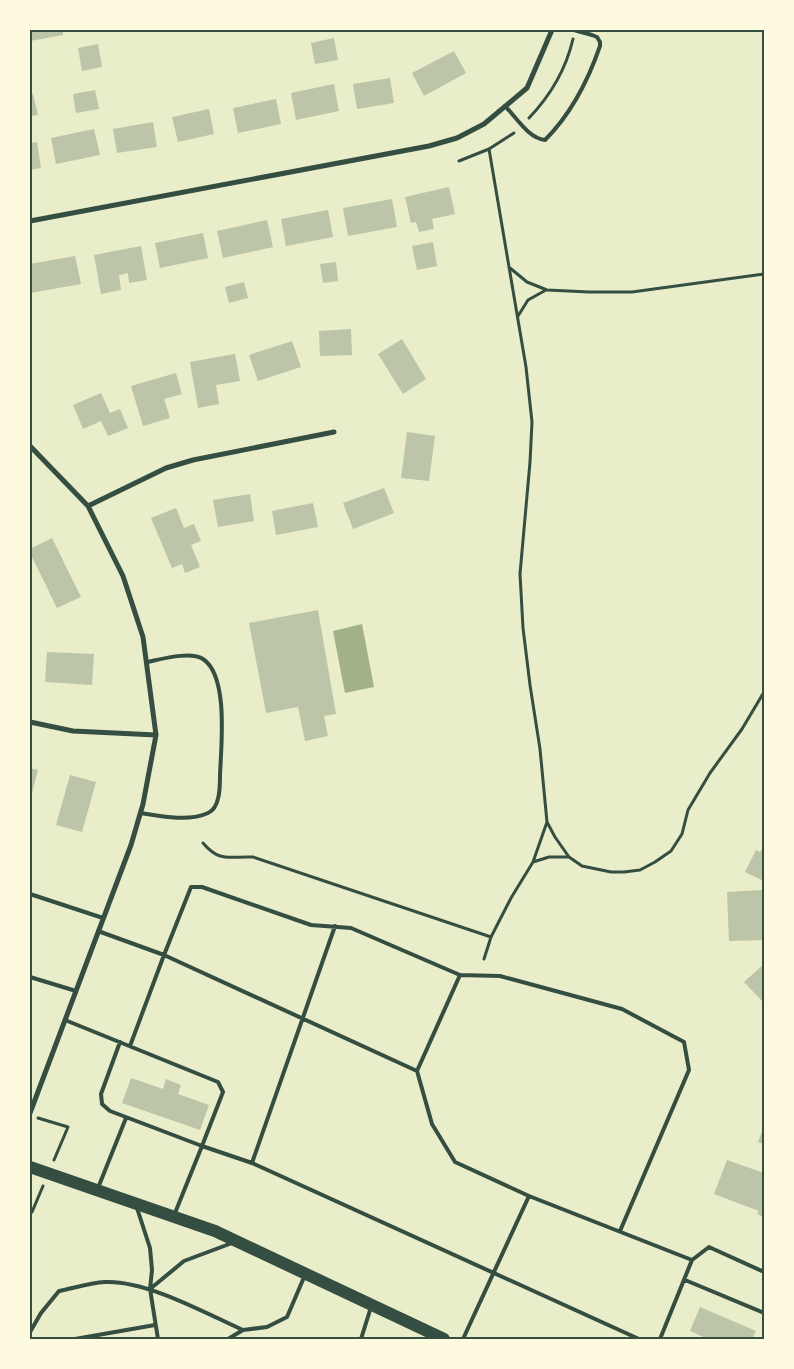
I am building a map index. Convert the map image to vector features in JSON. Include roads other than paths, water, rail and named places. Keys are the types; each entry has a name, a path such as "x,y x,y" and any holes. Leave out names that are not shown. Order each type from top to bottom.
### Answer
{"main road":[{"path":"30,1167 215,1231 444,1339"}],"street":[{"path":"30,221 429,146 457,138 484,124 527,88 552,30"},
{"path":"88,506 166,468 192,460 334,432"},
{"path":"30,446 88,506 123,576 143,637 156,736 140,813 131,845 30,1113"},
{"path":"30,722 73,731 156,736"}],"lane":[{"path":"505,106 538,139 544,140 551,134 571,108 584,86 600,46 597,37 574,30"},
{"path":"140,813 176,818 208,814 214,809 220,787 221,694 213,670 203,659 188,655 147,662"},
{"path":"130,1046 191,887 202,887 311,925 351,928 460,976 500,976 622,1009 684,1042 689,1070 620,1231"},
{"path":"30,894 103,918"},
{"path":"252,1163 334,926"},
{"path":"98,932 164,955 417,1071"},
{"path":"460,976 417,1071 432,1124 455,1162 529,1196 692,1260"},
{"path":"30,977 76,991"},
{"path":"65,1020 218,1082 223,1092 173,1217"},
{"path":"120,1042 101,1094 102,1104 110,1111 252,1163 639,1339"},
{"path":"97,1190 126,1118"},
{"path":"463,1339 529,1196"},
{"path":"135,1203 150,1248 152,1270 150,1289 158,1339"},
{"path":"150,1289 184,1261 236,1241"},
{"path":"660,1339 692,1260 709,1247 764,1272"},
{"path":"228,1339 243,1330 267,1328 287,1317 305,1274"},
{"path":"685,1280 764,1314"},
{"path":"30,1332 41,1313 59,1291 105,1282 150,1289 243,1330"},
{"path":"361,1339 372,1305"},
{"path":"75,1339 155,1325"}]}
